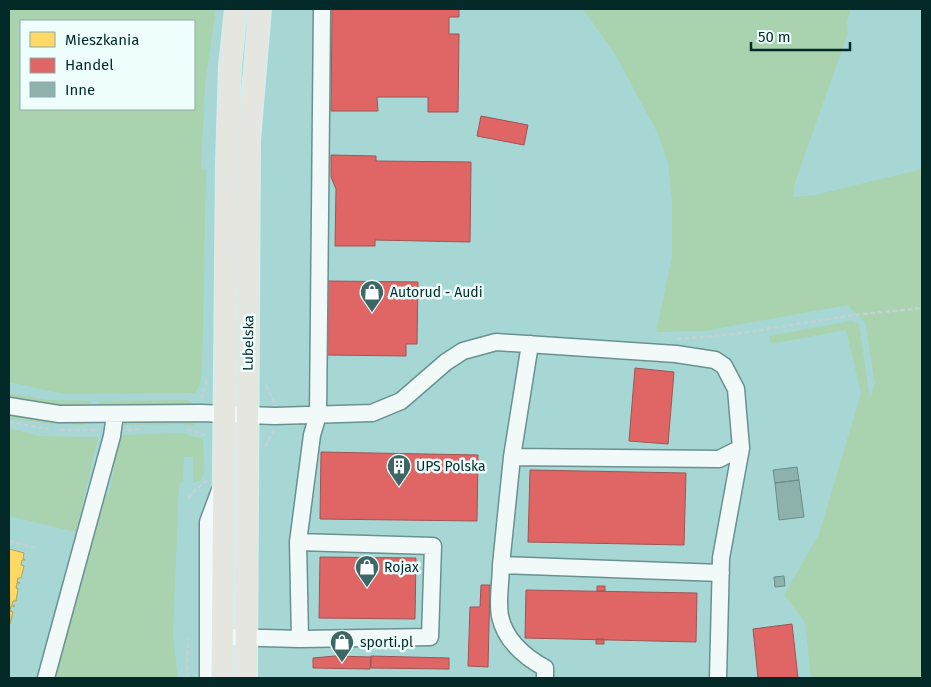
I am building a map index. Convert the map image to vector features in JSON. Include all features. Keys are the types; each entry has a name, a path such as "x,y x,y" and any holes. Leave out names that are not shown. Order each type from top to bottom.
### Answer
{"main road":[{"name":"Lubelska","path":"222,678 216,478 224,413 230,66 236,9"},
{"name":"Lubelska","path":"246,678 250,171 253,80 260,9"},
{"path":"227,171 233,177 238,177 250,171"}],"street":[{"path":"300,639 298,542 312,435 318,415 322,9"},
{"path":"9,406 59,414 372,414 389,408 412,393 446,362 463,351 496,342 676,354 715,360 724,366 736,389 741,448 721,558 718,678"},
{"path":"530,344 512,457 501,565 500,616 513,641 525,657 545,668 545,678"},
{"path":"46,678 112,436 115,414"},
{"path":"512,457 719,459 741,448"},
{"path":"208,678 208,522 216,478"},
{"path":"222,637 300,639 430,637 433,546 298,542"},
{"path":"501,565 721,573"}],"path":[{"path":"668,339 736,334 854,315 922,308"},
{"path":"265,384 275,404"},
{"path":"119,430 145,429"},
{"path":"179,429 189,429 208,437"},
{"path":"188,500 195,490 216,478"},
{"path":"9,541 36,548"},
{"path":"187,678 188,638"}],"green space":[{"path":"9,9 216,9 205,85 201,168 206,169 202,371 200,385 195,393 63,394 9,382"},
{"path":"583,9 851,9 847,21 848,33 795,182 793,197 815,195 922,169 922,678 811,678 805,622 784,595 819,534 861,393 846,330 771,344 769,336 851,321 859,324 870,398 875,384 865,322 847,305 704,331 656,332 672,257 672,200 668,163 658,134 615,54"},
{"path":"9,393 48,400 92,401 90,407 58,406 9,399"},
{"path":"100,401 190,401 194,405 98,407"},
{"path":"9,412 87,420 86,425 45,423 9,418"},
{"path":"193,420 194,426 181,424 121,425 125,421"},
{"path":"9,428 39,436 98,437 76,532 9,516"},
{"path":"181,433 203,439 204,472 201,480 193,483 193,457 184,457 183,481 179,484 173,635 178,678 50,678 102,494 109,494 120,435"}],"building: Mieszkania":[{"path":"9,549 24,553 23,559 25,560 22,560 21,565 24,566 21,578 18,578 17,582 20,583 17,583 16,601 13,601 12,605 15,606 11,606 10,611 13,612 10,624"}],"building: Handel":[{"path":"332,9 459,9 459,17 449,17 449,34 459,34 458,112 428,112 428,97 377,97 378,111 331,111"},
{"path":"481,116 528,125 524,145 477,136"},
{"path":"331,155 376,156 376,161 471,162 470,242 375,240 375,246 335,246 336,189 331,177"},
{"name":"Autorud - Audi","path":"327,281 418,282 417,344 406,344 406,356 326,355"},
{"path":"635,368 674,372 668,444 629,441"},
{"name":"UPS Polska","path":"321,452 478,455 477,521 320,519"},
{"path":"530,470 686,473 684,545 528,542"},
{"name":"Rojax","path":"320,557 416,558 415,619 319,618"},
{"path":"481,585 490,585 488,667 468,666 470,607 480,607"},
{"path":"597,586 605,586 605,591 597,591"},
{"path":"526,590 697,593 696,642 525,638"},
{"path":"792,624 798,678 758,678 753,629"},
{"path":"596,639 604,639 604,644 596,644"},
{"name":"sporti.pl","path":"335,656 371,657 370,669 313,668 313,658"},
{"path":"371,656 449,658 449,669 371,668"}],"building: Inne":[{"path":"797,467 799,480 775,483 773,470"},
{"path":"799,480 804,517 779,520 775,483"},
{"path":"784,576 785,586 775,587 774,577"}],"place":[{"name":"Autorud - Audi","path":"372,313"},
{"name":"UPS Polska","path":"399,487"},
{"name":"Rojax","path":"367,588"},
{"name":"sporti.pl","path":"342,663"}]}
